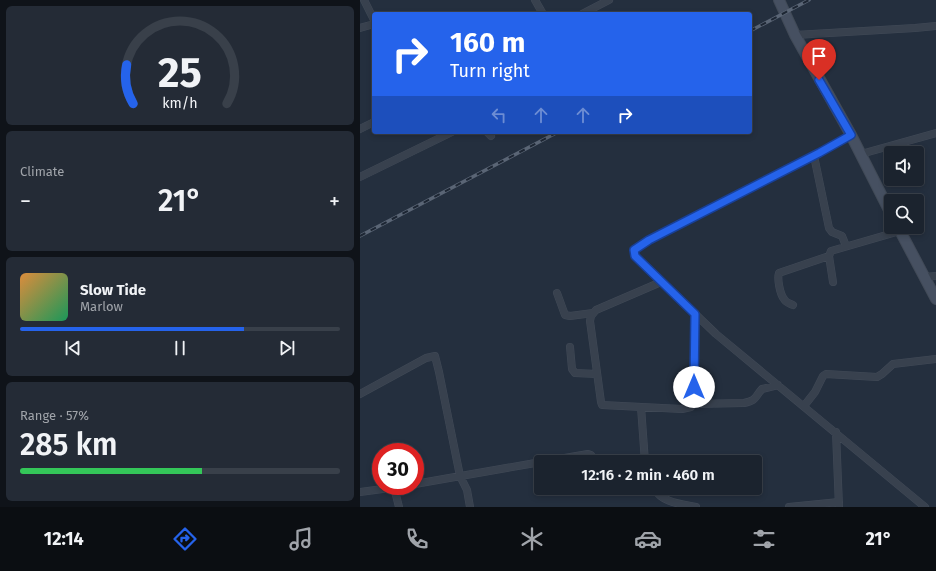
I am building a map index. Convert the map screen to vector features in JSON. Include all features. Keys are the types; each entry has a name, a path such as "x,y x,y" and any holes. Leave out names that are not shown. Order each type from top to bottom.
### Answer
{"main road":[{"path":"779,0 795,34 851,135 884,200"},
{"path":"902,234 936,299"}],"street":[{"path":"364,0 372,16"},
{"path":"535,0 542,12"},
{"path":"586,12 609,0"},
{"path":"360,28 372,25"},
{"path":"795,34 936,26"},
{"path":"360,129 372,123"},
{"path":"861,154 936,133"},
{"path":"360,177 448,134"},
{"path":"851,135 814,156 757,184 636,248 634,250 635,256 716,334 925,507"},
{"path":"814,156 829,228 833,233 842,236 846,246"},
{"path":"833,282 829,256 831,250 884,234"},
{"path":"793,304 785,301 783,298 778,277 779,273 829,256"},
{"path":"924,276 936,276"},
{"path":"661,282 596,310 593,313 590,321 602,404 687,408 693,404 752,401 757,397 762,389 778,385"},
{"path":"557,293 565,315 570,316 593,313"},
{"path":"693,404 695,314"},
{"path":"570,347 572,369 575,373 597,374"},
{"path":"360,394 426,358 435,356 460,476 467,490 470,507"},
{"path":"804,406 826,374 877,377 893,364 936,359"},
{"path":"641,407 644,455"},
{"path":"789,507 839,505 836,432"},
{"path":"424,482 534,463"},
{"path":"360,492 372,490"},
{"path":"396,495 399,507"},
{"path":"658,495 666,500 696,507"}],"railway":[{"path":"752,30 809,0"},
{"path":"360,236 554,134"}],"route":[{"path":"694,387 695,314 635,256 634,250 649,240 707,212 851,135 819,80"}]}
